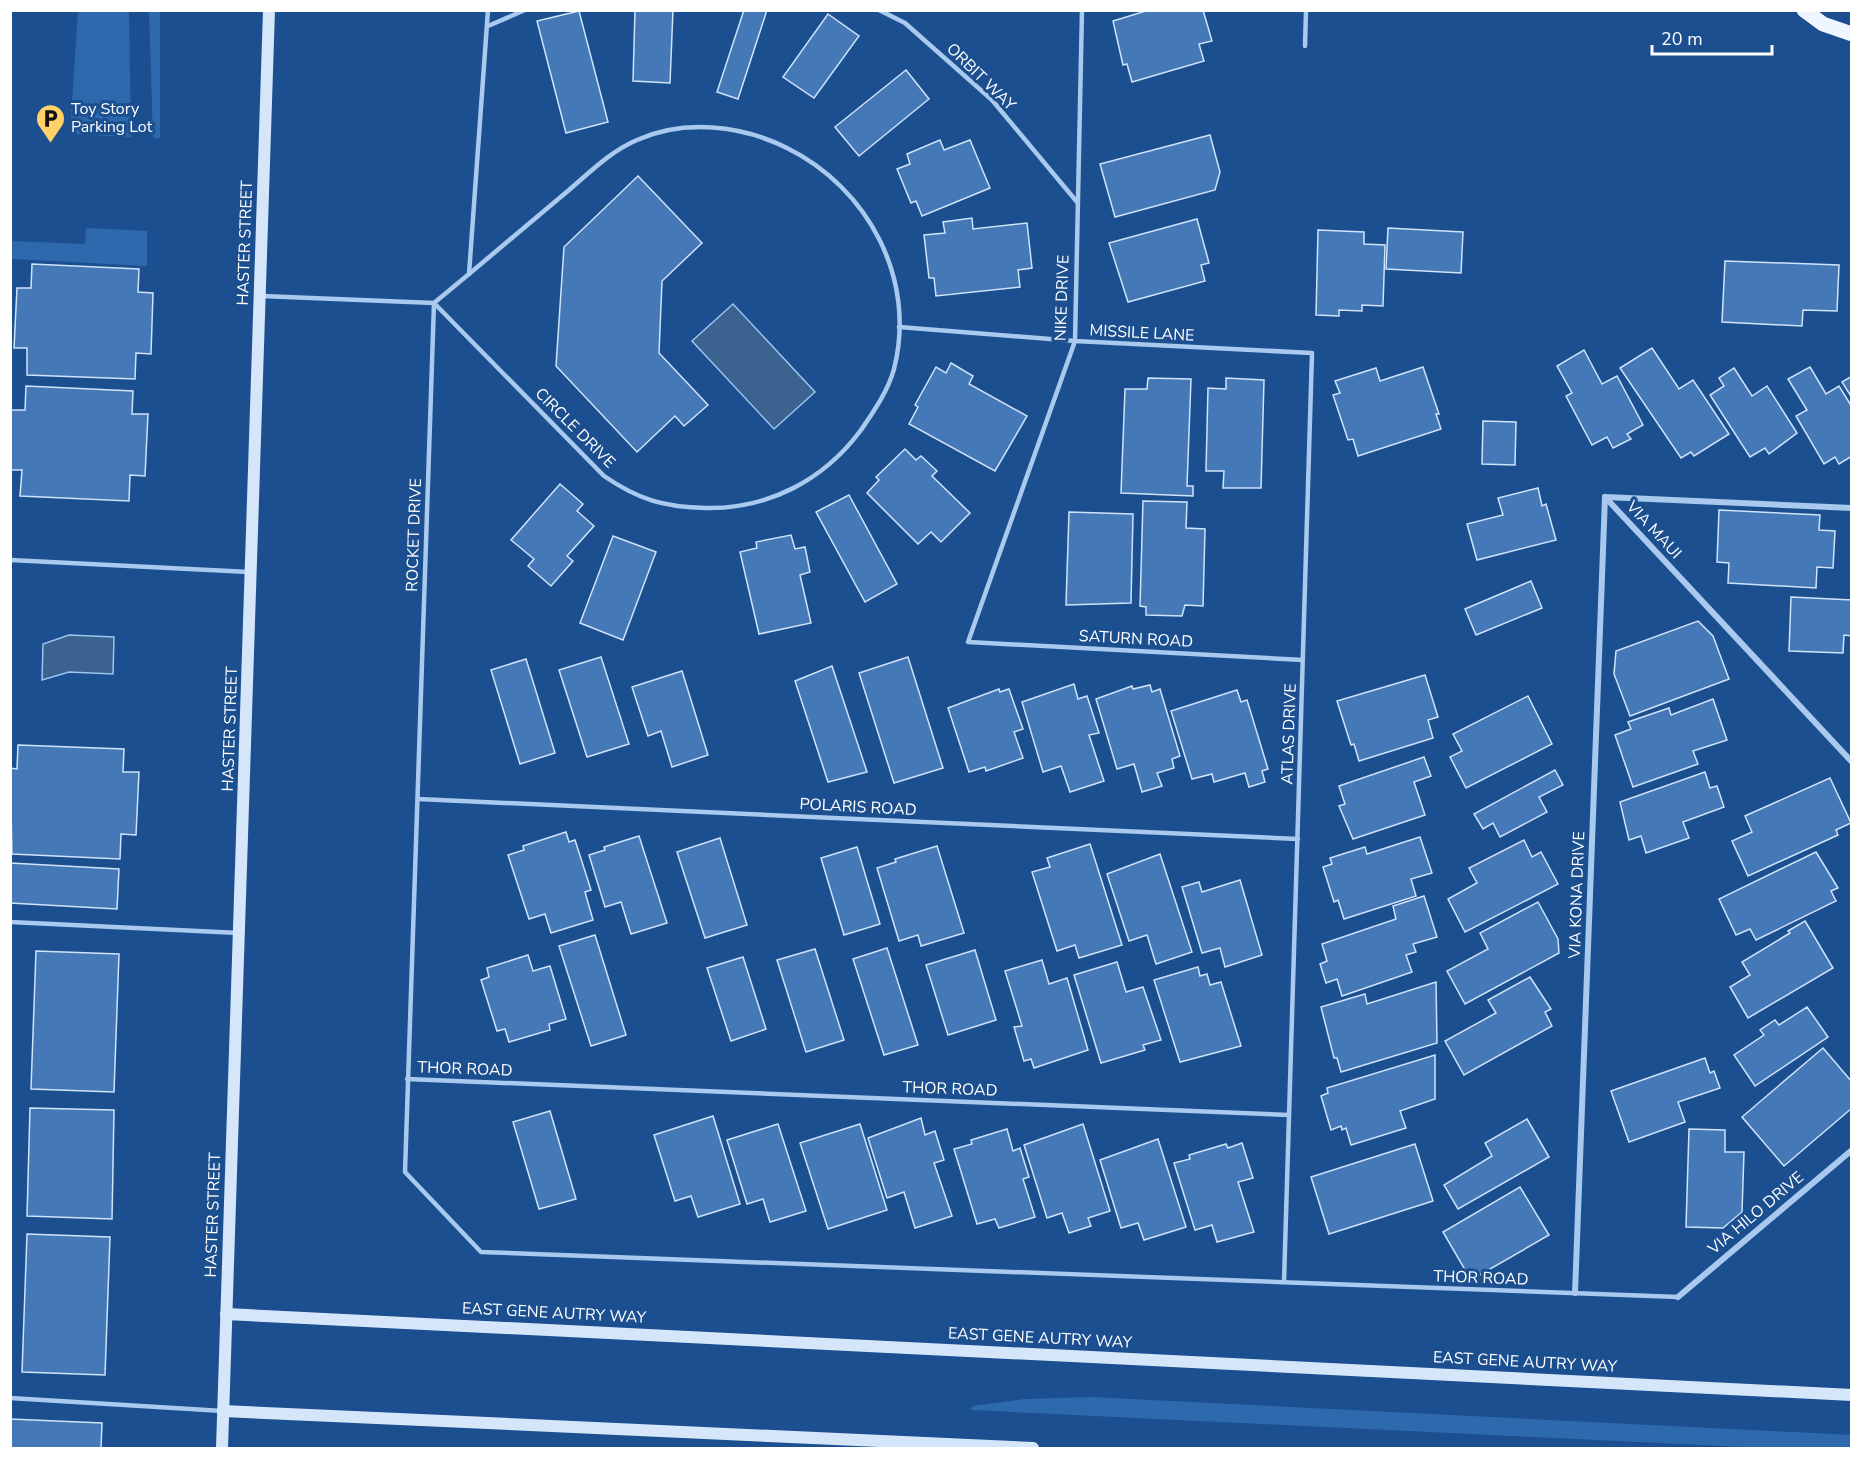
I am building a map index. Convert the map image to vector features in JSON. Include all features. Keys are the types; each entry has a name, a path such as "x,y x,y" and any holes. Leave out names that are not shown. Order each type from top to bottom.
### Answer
{"main road":[{"path":"1804,10 1823,24 1851,34"}],"street":[{"name":"HASTER STREET","path":"222,1449 269,10"},
{"name":"VIA MAUI","path":"1605,497 1851,508"},
{"name":"VIA MAUI","path":"1605,497 1851,762"},
{"name":"VIA KONA DRIVE","path":"1575,1293 1605,497"},
{"name":"VIA HILO DRIVE","path":"1678,1297 1851,1150"},
{"name":"EAST GENE AUTRY WAY","path":"226,1314 1851,1395"},
{"path":"223,1411 1033,1449"}],"lane":[{"path":"260,296 434,303 469,274 488,10"},
{"path":"488,26 525,10"},
{"name":"ORBIT WAY","path":"879,10 905,23 992,100 1077,202"},
{"name":"NIKE DRIVE","path":"968,642 1075,341 1082,10"},
{"path":"1305,46 1306,10"},
{"name":"CIRCLE DRIVE","path":"434,303 604,476 631,495 660,504 688,508 750,505 810,479 833,462 851,443 884,394 894,370 899,327 898,301 886,253 860,206 824,169 801,154 751,133 721,128 692,127 663,130 634,140 609,156 469,274"},
{"name":"ROCKET DRIVE","path":"407,1079 434,303"},
{"name":"MISSILE LANE","path":"899,327 1075,341 1312,354"},
{"name":"ATLAS DRIVE","path":"1289,1115 1312,354"},
{"path":"10,560 252,572"},
{"name":"SATURN ROAD","path":"968,642 1303,660"},
{"name":"POLARIS ROAD","path":"418,799 1298,839"},
{"path":"10,922 239,933"},
{"name":"THOR ROAD","path":"1289,1115 407,1079 405,1172 481,1252 1678,1297"},
{"path":"1284,1282 1289,1115"},
{"path":"10,1398 223,1411"}],"shaded area":[{"path":"78,11 129,11 131,137 70,134"},
{"path":"149,11 160,11 160,138 153,138"},
{"path":"86,228 147,231 147,266 11,259 11,241 85,244"},
{"path":"733,304 815,392 774,429 692,341"},
{"path":"69,635 114,637 113,674 69,672 42,680 43,644"},
{"path":"1090,1397 1851,1435 1851,1448 1763,1448 971,1410 972,1406 1025,1399"}],"building":[{"path":"635,10 673,10 670,83 633,81"},
{"path":"744,10 767,10 738,99 717,92"},
{"path":"1149,10 1203,10 1212,41 1199,44 1204,61 1132,82 1127,64 1123,65 1113,21"},
{"path":"579,11 608,122 566,133 537,21"},
{"path":"828,14 859,36 814,98 783,77"},
{"path":"906,70 929,99 859,156 835,127"},
{"path":"1210,135 1220,172 1215,190 1115,217 1100,164"},
{"path":"940,140 944,150 970,140 990,188 922,216 916,201 911,203 897,169 910,164 907,154"},
{"path":"638,176 702,243 662,281 659,353 708,405 684,426 675,416 637,452 556,366 564,247"},
{"path":"972,218 973,229 1027,223 1032,268 1018,270 1020,287 936,296 934,278 929,278 924,235 945,233 943,222"},
{"path":"1197,219 1209,263 1201,265 1205,281 1128,302 1109,243"},
{"path":"1388,228 1463,232 1461,273 1386,269"},
{"path":"1318,230 1364,232 1364,244 1385,245 1383,306 1362,305 1362,311 1339,310 1339,316 1316,315"},
{"path":"1725,261 1839,265 1837,311 1803,310 1802,326 1722,322"},
{"path":"32,264 139,269 138,292 153,293 151,354 136,353 135,379 27,375 27,348 14,348 17,288 31,288"},
{"path":"1652,348 1679,389 1693,380 1729,434 1694,456 1691,452 1681,458 1620,368"},
{"path":"1584,350 1602,384 1617,376 1643,425 1627,434 1631,439 1613,448 1607,437 1592,445 1566,396 1572,393 1557,366"},
{"path":"951,363 973,376 969,384 1027,416 995,471 909,424 918,407 915,405 936,367 946,373"},
{"path":"1423,367 1439,414 1436,414 1441,429 1358,456 1353,439 1348,440 1333,395 1340,393 1335,381 1376,368 1380,381"},
{"path":"1810,367 1826,394 1839,386 1852,407 1852,456 1839,464 1835,457 1824,464 1796,416 1807,410 1788,379"},
{"path":"1734,368 1752,396 1767,386 1797,433 1769,454 1765,448 1750,457 1710,395 1724,386 1719,378"},
{"path":"1852,376 1852,398 1842,382"},
{"path":"1148,378 1191,379 1187,486 1193,486 1193,496 1121,493 1125,389 1147,389"},
{"path":"1226,378 1264,380 1261,488 1223,488 1224,471 1206,471 1208,388 1226,389"},
{"path":"26,386 133,391 132,414 148,414 145,476 130,475 129,501 20,496 22,470 10,470 11,410 25,410"},
{"path":"1483,421 1516,422 1515,465 1482,464"},
{"path":"905,449 916,460 921,456 937,471 932,476 970,513 941,542 931,532 918,544 867,493 879,480 876,477"},
{"path":"560,484 583,504 577,511 594,526 567,556 573,561 551,586 528,566 534,559 511,540"},
{"path":"1538,488 1542,506 1546,504 1556,540 1477,560 1467,524 1503,515 1498,498"},
{"path":"849,495 897,584 865,602 816,512"},
{"path":"1143,501 1187,502 1186,528 1205,529 1203,606 1185,605 1182,616 1146,615 1146,607 1140,606"},
{"path":"1719,510 1820,515 1819,530 1835,531 1833,568 1817,567 1816,588 1728,583 1729,563 1717,562"},
{"path":"1069,512 1133,514 1131,603 1066,605"},
{"path":"791,535 795,549 805,547 810,572 800,575 811,623 759,634 740,552 757,548 756,542"},
{"path":"613,536 656,552 623,640 580,623"},
{"path":"1531,581 1542,608 1476,635 1465,609"},
{"path":"1791,597 1852,600 1852,636 1844,635 1843,653 1789,651"},
{"path":"1698,621 1713,636 1729,679 1630,716 1614,674 1616,651"},
{"path":"601,657 629,744 587,757 559,670"},
{"path":"908,657 943,768 894,783 859,673"},
{"path":"526,659 555,753 520,764 491,670"},
{"path":"832,666 867,772 828,782 795,681"},
{"path":"682,671 708,755 672,767 661,731 648,736 632,687"},
{"path":"1425,675 1438,717 1428,720 1433,738 1359,761 1354,744 1351,745 1337,701"},
{"path":"1074,684 1078,699 1087,696 1099,733 1089,735 1104,781 1070,792 1061,766 1043,772 1022,702"},
{"path":"1150,685 1152,692 1160,689 1180,756 1172,759 1174,768 1157,773 1162,786 1142,792 1134,764 1117,769 1096,699 1132,686 1133,689"},
{"path":"999,689 1000,692 1009,689 1023,729 1014,732 1023,758 986,771 985,767 969,772 948,708"},
{"path":"1237,690 1241,702 1247,700 1268,769 1262,771 1265,782 1249,787 1245,773 1214,782 1212,774 1192,779 1171,711"},
{"path":"1528,696 1552,744 1466,788 1450,757 1462,751 1453,734"},
{"path":"1713,699 1727,740 1693,751 1698,764 1633,787 1615,735 1631,729 1628,722 1669,708 1671,715"},
{"path":"18,745 124,749 123,772 139,772 136,835 121,834 120,859 12,854 10,768 17,769"},
{"path":"1424,757 1431,776 1414,782 1425,815 1353,839 1339,806 1345,804 1339,786"},
{"path":"1555,770 1563,785 1539,797 1547,812 1500,837 1493,823 1483,829 1474,814"},
{"path":"1705,772 1710,788 1717,786 1724,807 1683,822 1689,838 1646,853 1641,836 1629,840 1620,802"},
{"path":"1830,778 1851,823 1836,830 1838,835 1748,876 1732,841 1752,832 1745,816"},
{"path":"566,832 569,842 575,840 591,890 585,892 593,920 551,933 545,914 529,919 508,855 524,850 523,846"},
{"path":"639,836 667,923 631,934 621,902 605,907 589,855 605,850 604,847"},
{"path":"1420,837 1432,873 1411,879 1416,896 1344,919 1338,900 1334,902 1323,867 1332,864 1330,858 1365,847 1367,854"},
{"path":"720,838 747,925 705,938 677,852"},
{"path":"1524,840 1532,857 1541,852 1558,884 1465,932 1448,899 1477,883 1469,868"},
{"path":"1090,844 1122,945 1079,958 1075,945 1057,951 1032,872 1050,867 1047,858"},
{"path":"937,846 964,933 921,946 918,935 899,941 877,868 896,862 895,859"},
{"path":"857,847 880,924 844,935 821,858"},
{"path":"1816,852 1838,888 1831,891 1836,901 1756,940 1750,929 1736,935 1719,899"},
{"path":"1160,854 1192,952 1156,964 1147,935 1129,941 1107,874"},
{"path":"10,863 119,869 117,909 10,903"},
{"path":"1240,880 1262,955 1225,967 1220,948 1202,953 1182,887 1199,882 1202,892"},
{"path":"1424,896 1437,937 1413,944 1416,952 1406,955 1412,972 1342,996 1337,979 1326,983 1320,964 1327,961 1322,944 1396,919 1393,906"},
{"path":"1538,902 1558,939 1559,953 1465,1004 1447,971 1488,949 1480,933"},
{"path":"1805,921 1833,968 1748,1018 1730,987 1750,975 1742,962 1790,933 1788,931"},
{"path":"595,935 626,1035 591,1046 559,946"},
{"path":"887,948 918,1045 884,1055 853,959"},
{"path":"815,949 844,1040 806,1052 777,960"},
{"path":"975,950 996,1020 948,1035 926,965"},
{"path":"36,951 119,954 114,1092 31,1089"},
{"path":"528,955 533,971 550,966 566,1019 549,1024 550,1030 509,1042 505,1029 497,1031 481,980 489,977 487,968"},
{"path":"743,957 766,1029 731,1041 707,968"},
{"path":"1042,960 1049,984 1067,978 1088,1050 1034,1068 1031,1059 1024,1061 1014,1027 1022,1026 1005,971"},
{"path":"1117,962 1126,992 1143,987 1161,1040 1143,1045 1145,1050 1101,1063 1074,975"},
{"path":"1198,967 1200,976 1207,974 1210,985 1221,982 1241,1046 1180,1062 1154,980"},
{"path":"1530,977 1551,1009 1545,1012 1552,1026 1464,1075 1445,1041 1496,1013 1488,1000"},
{"path":"1436,982 1437,1043 1341,1072 1337,1058 1334,1058 1321,1007 1365,994 1367,1004"},
{"path":"1807,1007 1828,1037 1755,1086 1734,1055 1764,1035 1760,1030 1775,1020 1779,1025"},
{"path":"1823,1048 1852,1082 1852,1108 1784,1166 1742,1117"},
{"path":"1435,1055 1435,1099 1400,1111 1406,1128 1351,1145 1346,1128 1342,1130 1341,1126 1331,1130 1321,1096 1328,1093 1327,1088"},
{"path":"1705,1058 1710,1073 1714,1071 1720,1088 1678,1102 1685,1122 1629,1142 1611,1091"},
{"path":"30,1108 114,1110 112,1219 27,1216"},
{"path":"550,1111 576,1199 539,1209 513,1122"},
{"path":"713,1116 740,1204 698,1217 691,1196 675,1201 654,1135"},
{"path":"921,1118 925,1135 935,1131 944,1160 934,1163 952,1216 915,1228 904,1192 887,1198 868,1138"},
{"path":"1527,1119 1549,1157 1458,1209 1444,1185 1492,1156 1485,1143"},
{"path":"778,1124 806,1211 770,1222 763,1199 747,1204 727,1140"},
{"path":"860,1124 887,1210 828,1229 800,1143"},
{"path":"1083,1124 1110,1211 1088,1218 1091,1226 1069,1233 1062,1213 1047,1218 1024,1145"},
{"path":"1007,1129 1013,1151 1020,1148 1029,1177 1023,1179 1035,1217 999,1228 995,1219 977,1224 954,1149 972,1144 971,1140"},
{"path":"1689,1129 1725,1130 1725,1152 1744,1152 1742,1212 1723,1228 1686,1227"},
{"path":"1158,1139 1186,1227 1144,1240 1138,1223 1121,1228 1100,1160"},
{"path":"1242,1143 1253,1178 1238,1182 1254,1232 1217,1242 1212,1225 1195,1230 1174,1163 1190,1159 1189,1155 1226,1144 1228,1148"},
{"path":"1415,1144 1433,1201 1329,1234 1311,1177"},
{"path":"1520,1187 1549,1235 1471,1280 1443,1232"},
{"path":"27,1234 110,1237 105,1375 22,1372"},
{"path":"10,1419 102,1423 101,1448 10,1448"}],"place":[{"name":"Toy Story Parking Lot","path":"50,144"}]}
